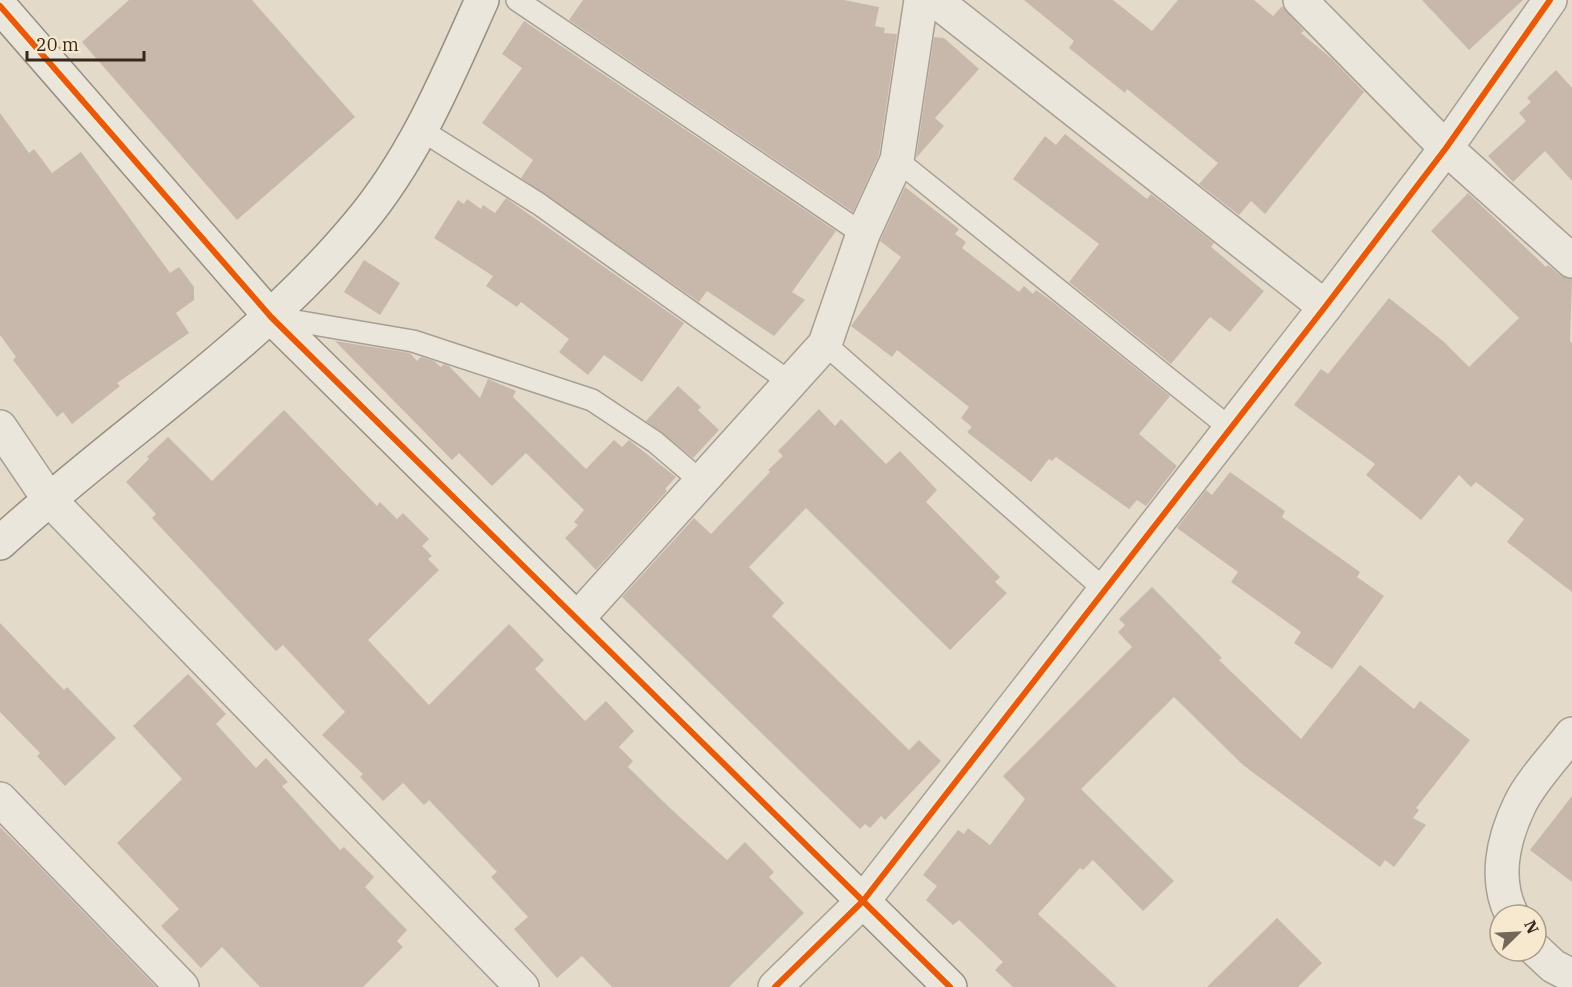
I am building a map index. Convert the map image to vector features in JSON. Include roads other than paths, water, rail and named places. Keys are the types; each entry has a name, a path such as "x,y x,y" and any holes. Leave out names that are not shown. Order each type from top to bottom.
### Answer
{"street":[{"path":"0,543 48,498 272,317 360,222 423,131 482,0"},
{"path":"577,619 703,483 825,344 863,234 897,160 921,0"},
{"path":"935,0 1325,307"},
{"path":"1300,0 1446,148 1572,261"},
{"path":"775,987 863,901 1325,307 1446,148 1550,0"},
{"path":"0,6 272,317 950,987"},
{"path":"0,427 48,498 522,987"},
{"path":"1506,903 1501,863 1520,804 1572,734"},
{"path":"0,799 183,987"},
{"path":"1548,961 1572,976"}],"lane":[{"path":"517,0 863,234"},
{"path":"423,131 539,204 791,383"},
{"path":"897,160 1231,429"},
{"path":"272,317 413,341 592,400 655,442 703,483"},
{"path":"825,344 1105,590"}]}
